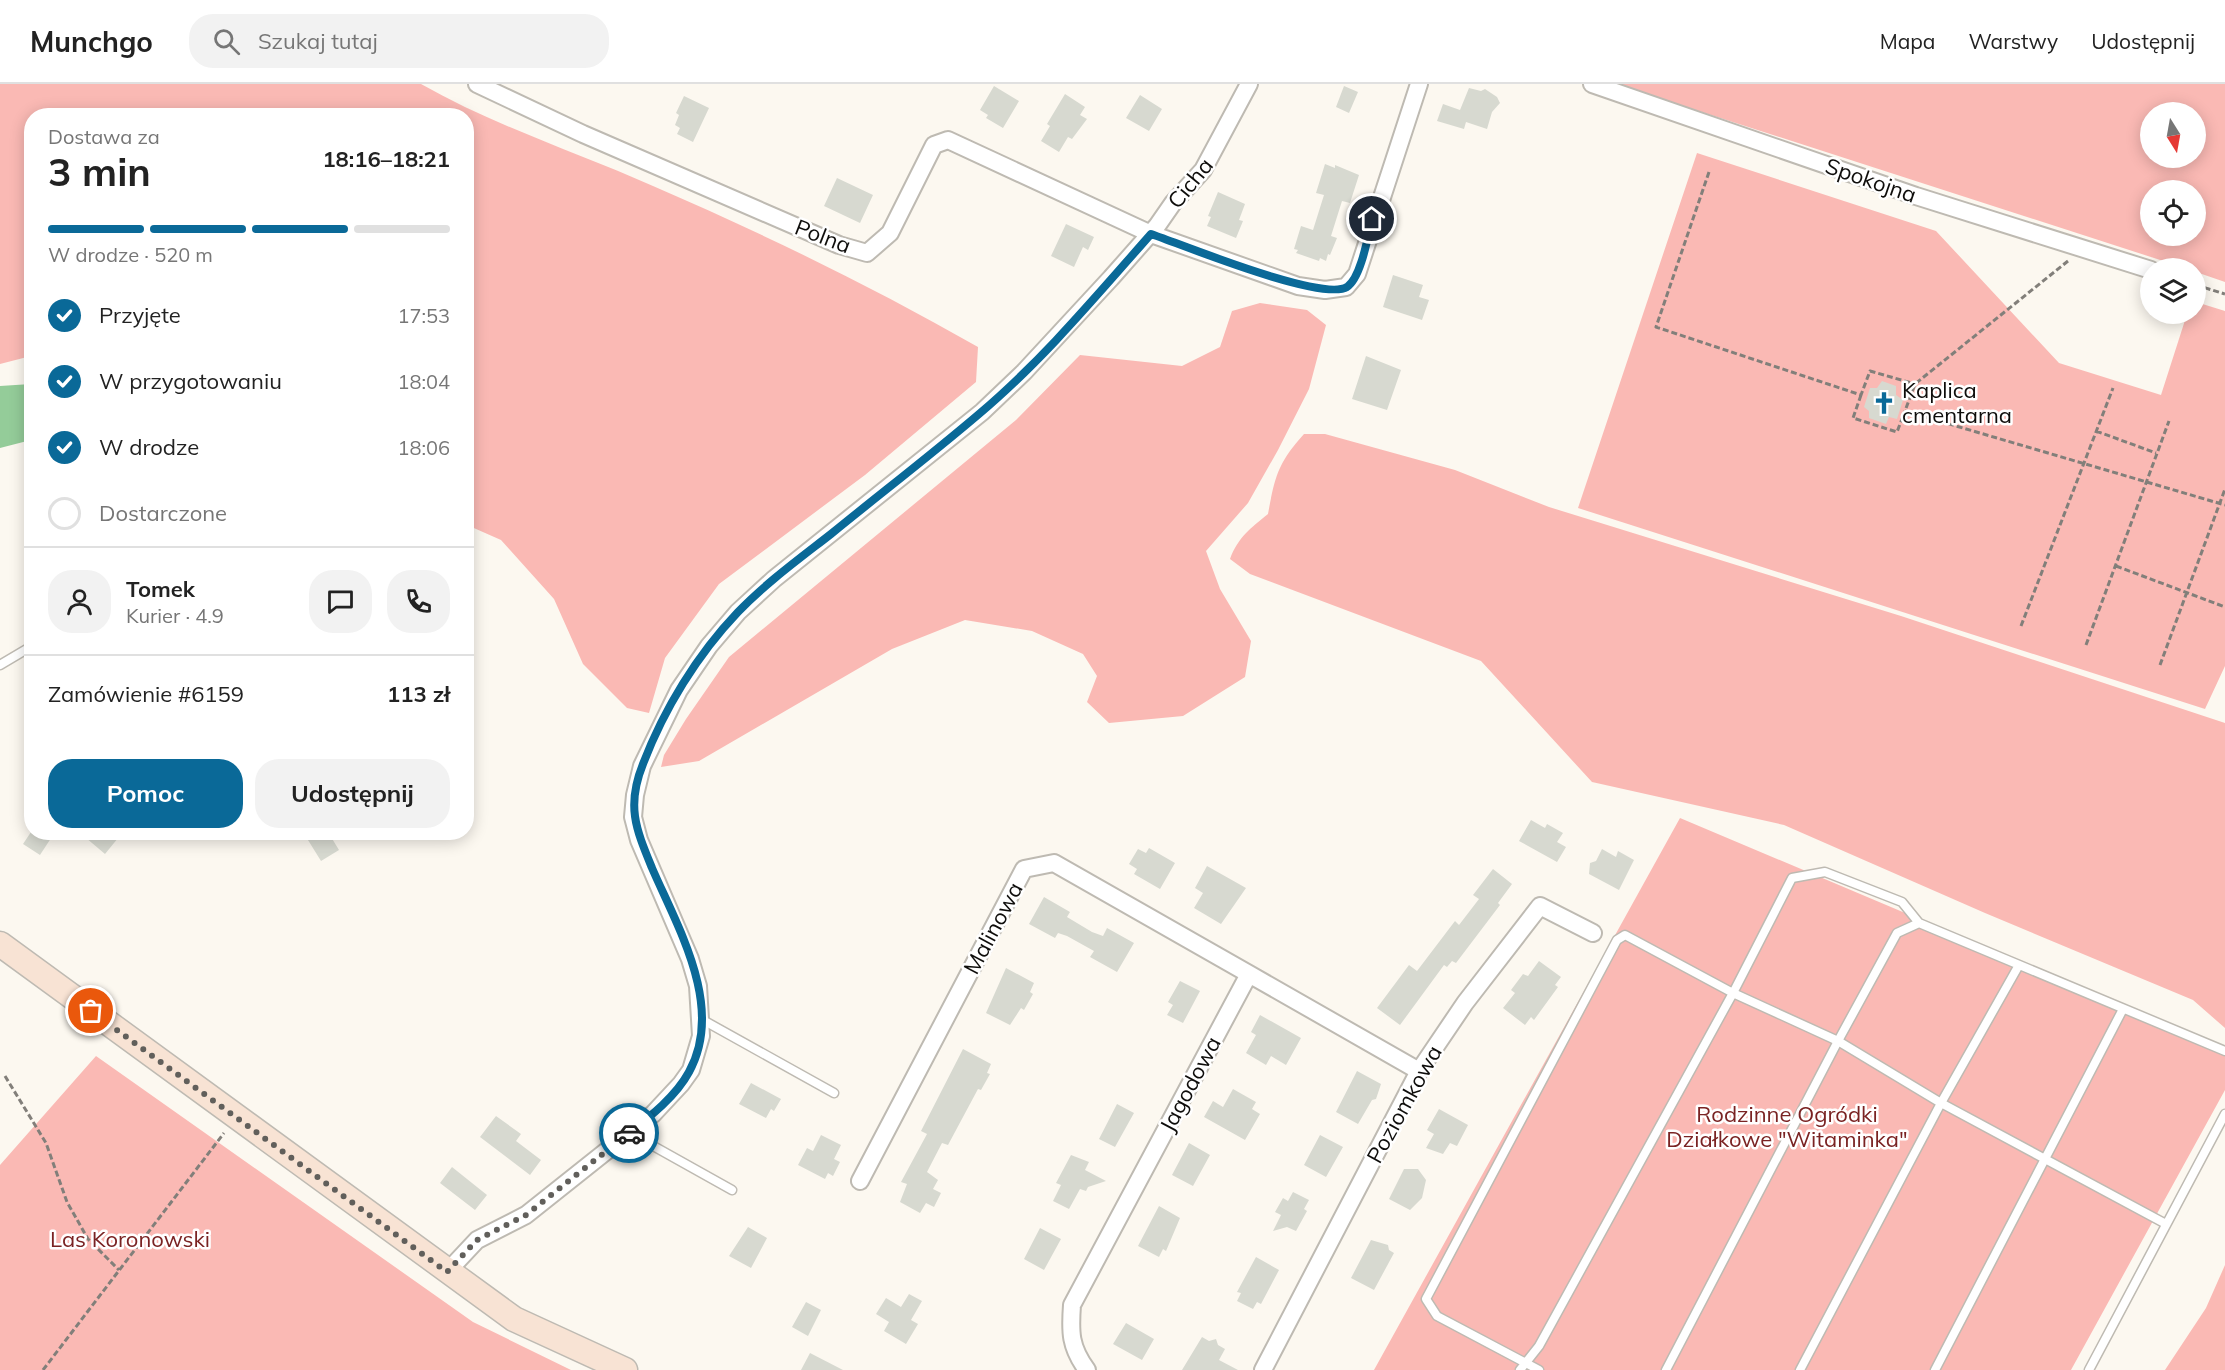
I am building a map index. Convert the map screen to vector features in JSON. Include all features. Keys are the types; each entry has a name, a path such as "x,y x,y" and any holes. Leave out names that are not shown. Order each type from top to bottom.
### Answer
{"main road":[{"path":"0,944 514,1319 625,1370"}],"street":[{"name":"Polna","path":"477,84 583,134 785,222 839,245 867,253 890,233 934,145 948,140 1151,234"},
{"name":"Cicha","path":"447,1272 477,1240 526,1215 653,1114 691,1070 701,1036 698,986 690,959 639,840 633,817 635,795 642,766 679,690 709,646 738,612 774,579 982,412 1024,372 1151,234 1173,203 1203,170 1249,84"},
{"path":"1151,234 1298,286 1325,290 1346,287 1357,274 1419,84"},
{"name":"Spokojna","path":"1592,84 1916,196 2140,267"},
{"name":"Malinowa","path":"860,1181 1024,869 1054,863 1249,974"},
{"name":"Poziomkowa","path":"1263,1370 1419,1071 1465,1003 1540,906 1593,933"},
{"path":"1249,974 1419,1071"},
{"name":"Jagodowa","path":"1087,1370 1075,1354 1071,1330 1072,1305 1249,974"}],"lane":[{"path":"0,665 24,651"},
{"path":"1520,1370 1539,1346 1733,993 1792,878 1825,872 1902,902 1919,923 2225,1051"},
{"path":"1666,1370 1897,933 1919,923"},
{"path":"1539,1370 1437,1316 1426,1299 1522,1114 1617,940 1625,935 1733,993 1838,1041 1941,1103 2166,1224"},
{"path":"1800,1370 1941,1103 2019,965"},
{"path":"1935,1370 2123,1009"},
{"path":"701,1018 834,1093"},
{"path":"2089,1370 2225,1114"},
{"path":"630,1133 732,1190"}],"path":[{"path":"1709,172 1656,327 1861,395"},
{"path":"1915,384 1870,371 1853,418 1898,432 1915,384 2084,249"},
{"path":"2206,288 2225,294"},
{"path":"2022,626 2113,388"},
{"path":"1905,411 2225,505"},
{"path":"2086,645 2145,481 2169,422"},
{"path":"2096,431 2156,453"},
{"path":"2160,665 2225,489"},
{"path":"2116,566 2225,607"},
{"path":"5,1076 46,1143 67,1202 83,1229 119,1270"},
{"path":"43,1370 236,1117"}],"green space":[{"path":"0,84 421,84 468,108 24,108 24,358 0,364"},
{"path":"1615,84 2225,84 2225,282 2206,275 2206,258 2154,258"},
{"path":"474,111 736,223 899,303 978,347 976,382 865,475 719,584 665,658 649,713 627,708 583,664 554,599 501,540 474,528"},
{"path":"1697,153 1936,231 2059,363 2161,395 2184,324 2206,324 2206,305 2225,311 2225,666 2205,709 1578,508"},
{"path":"1260,303 1307,310 1326,325 1309,389 1278,450 1248,503 1206,551 1220,589 1251,641 1245,677 1183,716 1109,723 1087,702 1097,676 1083,654 1032,631 965,620 892,649 699,761 661,767 664,755 686,719 729,657 1016,420 1080,355 1182,366 1220,347 1232,311"},
{"path":"1304,434 1325,434 1455,470 1549,507 1901,616 2225,723 2225,1028 2193,1000 1985,913 1784,825 1592,782 1481,661 1250,574 1230,559 1233,551 1241,539 1268,514 1273,490 1283,462"},
{"name":"Rodzinne Ogródki Działkowe \"Witaminka\"","path":"1680,818 2225,1048 2225,1090 2071,1370 1374,1370"},
{"name":"Las Koronowski","path":"96,1056 473,1322 571,1370 0,1370 0,1165"},
{"path":"2225,1265 2225,1370 2165,1370 2206,1308"}],"shaded area":[{"path":"24,384 24,442 0,448 0,386"}],"building":[{"path":"994,86 1019,101 1003,128 986,118 988,115 980,110"},
{"path":"1344,86 1358,92 1349,113 1336,107"},
{"path":"1469,88 1481,91 1485,89 1497,97 1500,103 1492,112 1487,129 1466,122 1464,129 1437,121 1443,104 1460,110"},
{"path":"1065,94 1085,107 1080,115 1087,119 1072,139 1068,137 1059,152 1041,141 1050,126 1047,124"},
{"path":"1140,95 1162,109 1149,131 1126,118"},
{"path":"684,96 709,108 693,142 677,134 680,128 675,125 679,115 676,113"},
{"path":"1325,164 1335,168 1335,165 1359,175 1350,203 1342,201 1331,236 1337,238 1330,255 1328,254 1326,261 1320,258 1319,261 1296,253 1298,250 1294,249 1301,226 1313,230 1324,195 1316,193"},
{"path":"837,178 873,195 860,223 824,206"},
{"path":"1218,192 1245,204 1239,220 1243,221 1236,238 1207,226 1211,217 1208,216"},
{"path":"1066,224 1094,237 1088,250 1083,247 1074,267 1051,256"},
{"path":"1393,275 1423,285 1419,297 1429,300 1422,320 1383,307"},
{"path":"1366,356 1401,370 1387,410 1352,399"},
{"name":"Kaplica cmentarna","path":"1882,381 1896,386 1896,395 1903,400 1897,419 1889,417 1886,424 1869,418 1869,411 1864,407 1870,388 1877,388"},
{"path":"1531,820 1545,828 1547,824 1563,833 1557,842 1566,847 1557,862 1519,841"},
{"path":"26,840 50,840 40,855 23,844"},
{"path":"88,840 116,840 105,854"},
{"path":"308,840 333,840 339,850 321,861"},
{"path":"1149,848 1175,863 1160,889 1134,874 1137,869 1129,864 1138,849 1146,853"},
{"path":"1602,849 1616,857 1618,851 1634,860 1619,890 1589,874 1590,863 1596,861"},
{"path":"1207,866 1246,888 1221,924 1194,908 1203,893 1195,888"},
{"path":"1493,869 1512,884 1498,903 1500,905 1456,963 1452,961 1447,967 1444,965 1400,1025 1377,1008 1409,965 1417,971 1455,921 1459,925 1479,899 1473,895"},
{"path":"1044,897 1070,912 1067,917 1092,932 1103,936 1107,928 1134,943 1117,972 1090,957 1094,951 1067,936 1058,933 1055,938 1029,924"},
{"path":"1539,961 1561,977 1555,985 1558,987 1534,1020 1531,1017 1525,1025 1503,1008 1515,993 1511,990 1523,974 1528,976"},
{"path":"1006,968 1034,983 1030,992 1033,994 1024,1010 1021,1008 1010,1025 986,1013"},
{"path":"1180,981 1200,991 1183,1023 1167,1015 1173,1005 1168,1002"},
{"path":"1260,1015 1301,1038 1286,1065 1271,1056 1266,1065 1246,1053 1256,1035 1251,1032"},
{"path":"963,1049 991,1064 987,1073 990,1074 981,1090 978,1089 948,1145 942,1143 927,1172 938,1180 933,1189 941,1193 934,1207 926,1203 920,1213 900,1202 907,1184 901,1182 927,1134 921,1131"},
{"path":"1357,1071 1381,1084 1376,1099 1372,1100 1358,1124 1336,1112"},
{"path":"751,1083 781,1099 774,1111 771,1109 766,1118 739,1104"},
{"path":"1233,1089 1256,1102 1252,1109 1260,1114 1245,1140 1204,1117 1213,1101 1223,1107"},
{"path":"1117,1104 1134,1113 1115,1147 1099,1139"},
{"path":"1439,1109 1468,1125 1457,1146 1450,1143 1443,1154 1426,1148 1434,1134 1427,1130"},
{"path":"496,1116 521,1134 516,1141 541,1160 530,1175 480,1137"},
{"path":"821,1135 841,1145 834,1159 840,1162 833,1176 828,1173 825,1179 798,1165 807,1148 813,1151"},
{"path":"1320,1135 1343,1147 1326,1177 1304,1165"},
{"path":"1189,1143 1210,1155 1193,1186 1172,1175"},
{"path":"1071,1155 1089,1162 1085,1170 1106,1181 1088,1187 1086,1191 1080,1189 1069,1209 1053,1201 1061,1185 1056,1183"},
{"path":"452,1167 487,1195 475,1210 440,1183"},
{"path":"1404,1169 1418,1169 1426,1180 1422,1198 1410,1210 1389,1199"},
{"path":"1293,1192 1309,1200 1304,1209 1307,1211 1296,1231 1287,1227 1273,1231 1281,1215 1275,1212 1283,1198 1288,1201"},
{"path":"1159,1206 1180,1218 1166,1251 1163,1249 1159,1257 1138,1246"},
{"path":"748,1227 767,1238 751,1268 729,1256"},
{"path":"1040,1228 1061,1239 1044,1270 1024,1259"},
{"path":"1371,1240 1388,1245 1389,1250 1394,1253 1374,1290 1351,1278"},
{"path":"1256,1257 1279,1270 1261,1304 1257,1302 1253,1309 1237,1301 1241,1293 1237,1292"},
{"path":"909,1294 922,1301 911,1320 918,1324 906,1344 884,1331 889,1322 876,1314 886,1298 901,1307"},
{"path":"806,1302 821,1310 808,1336 792,1327"},
{"path":"1126,1323 1154,1339 1142,1360 1113,1344"},
{"path":"1202,1337 1209,1341 1216,1339 1218,1345 1225,1349 1219,1360 1238,1370 1182,1370"},
{"path":"810,1353 843,1370 801,1370"}],"way so far":[{"path":"91,1011 447,1272 477,1240 526,1215 629,1133"}],"place":[{"name":"Kaplica cmentarna","path":"1884,403"}],"route":[{"path":"629,1133 653,1114 681,1084 691,1070 701,1036 698,986 690,959 639,840 633,817 635,795 642,766 658,729 679,690 709,646 738,612 774,579 982,412 1024,372 1151,234 1298,286 1325,290 1346,287 1357,274 1372,219"}]}
